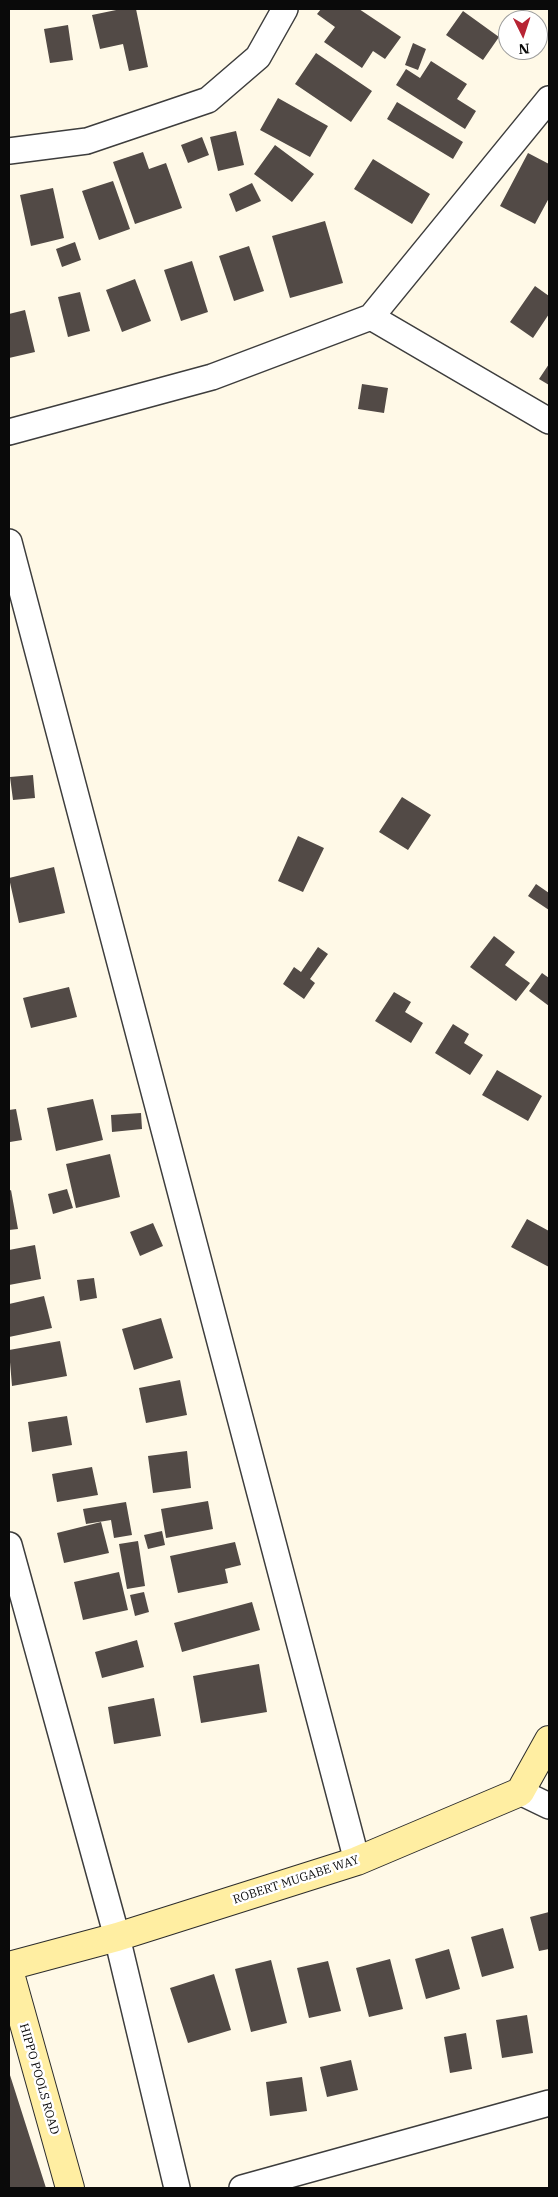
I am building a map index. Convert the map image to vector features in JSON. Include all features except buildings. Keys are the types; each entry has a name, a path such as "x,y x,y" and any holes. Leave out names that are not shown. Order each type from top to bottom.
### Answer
{"street":[{"path":"9,151 86,141 208,100 258,57 285,9"},
{"path":"9,432 212,376 371,317 549,99"},
{"path":"371,317 549,421"},
{"path":"9,542 357,1861"},
{"path":"9,1545 117,1937 178,2188"},
{"path":"549,1740 520,1792 549,1806"},
{"name":"ROBERT MUGABE WAY","path":"9,1966 117,1937 357,1861 520,1792"},
{"name":"HIPPO POOLS ROAD","path":"9,1970 70,2188"},
{"path":"242,2188 549,2103"}]}
